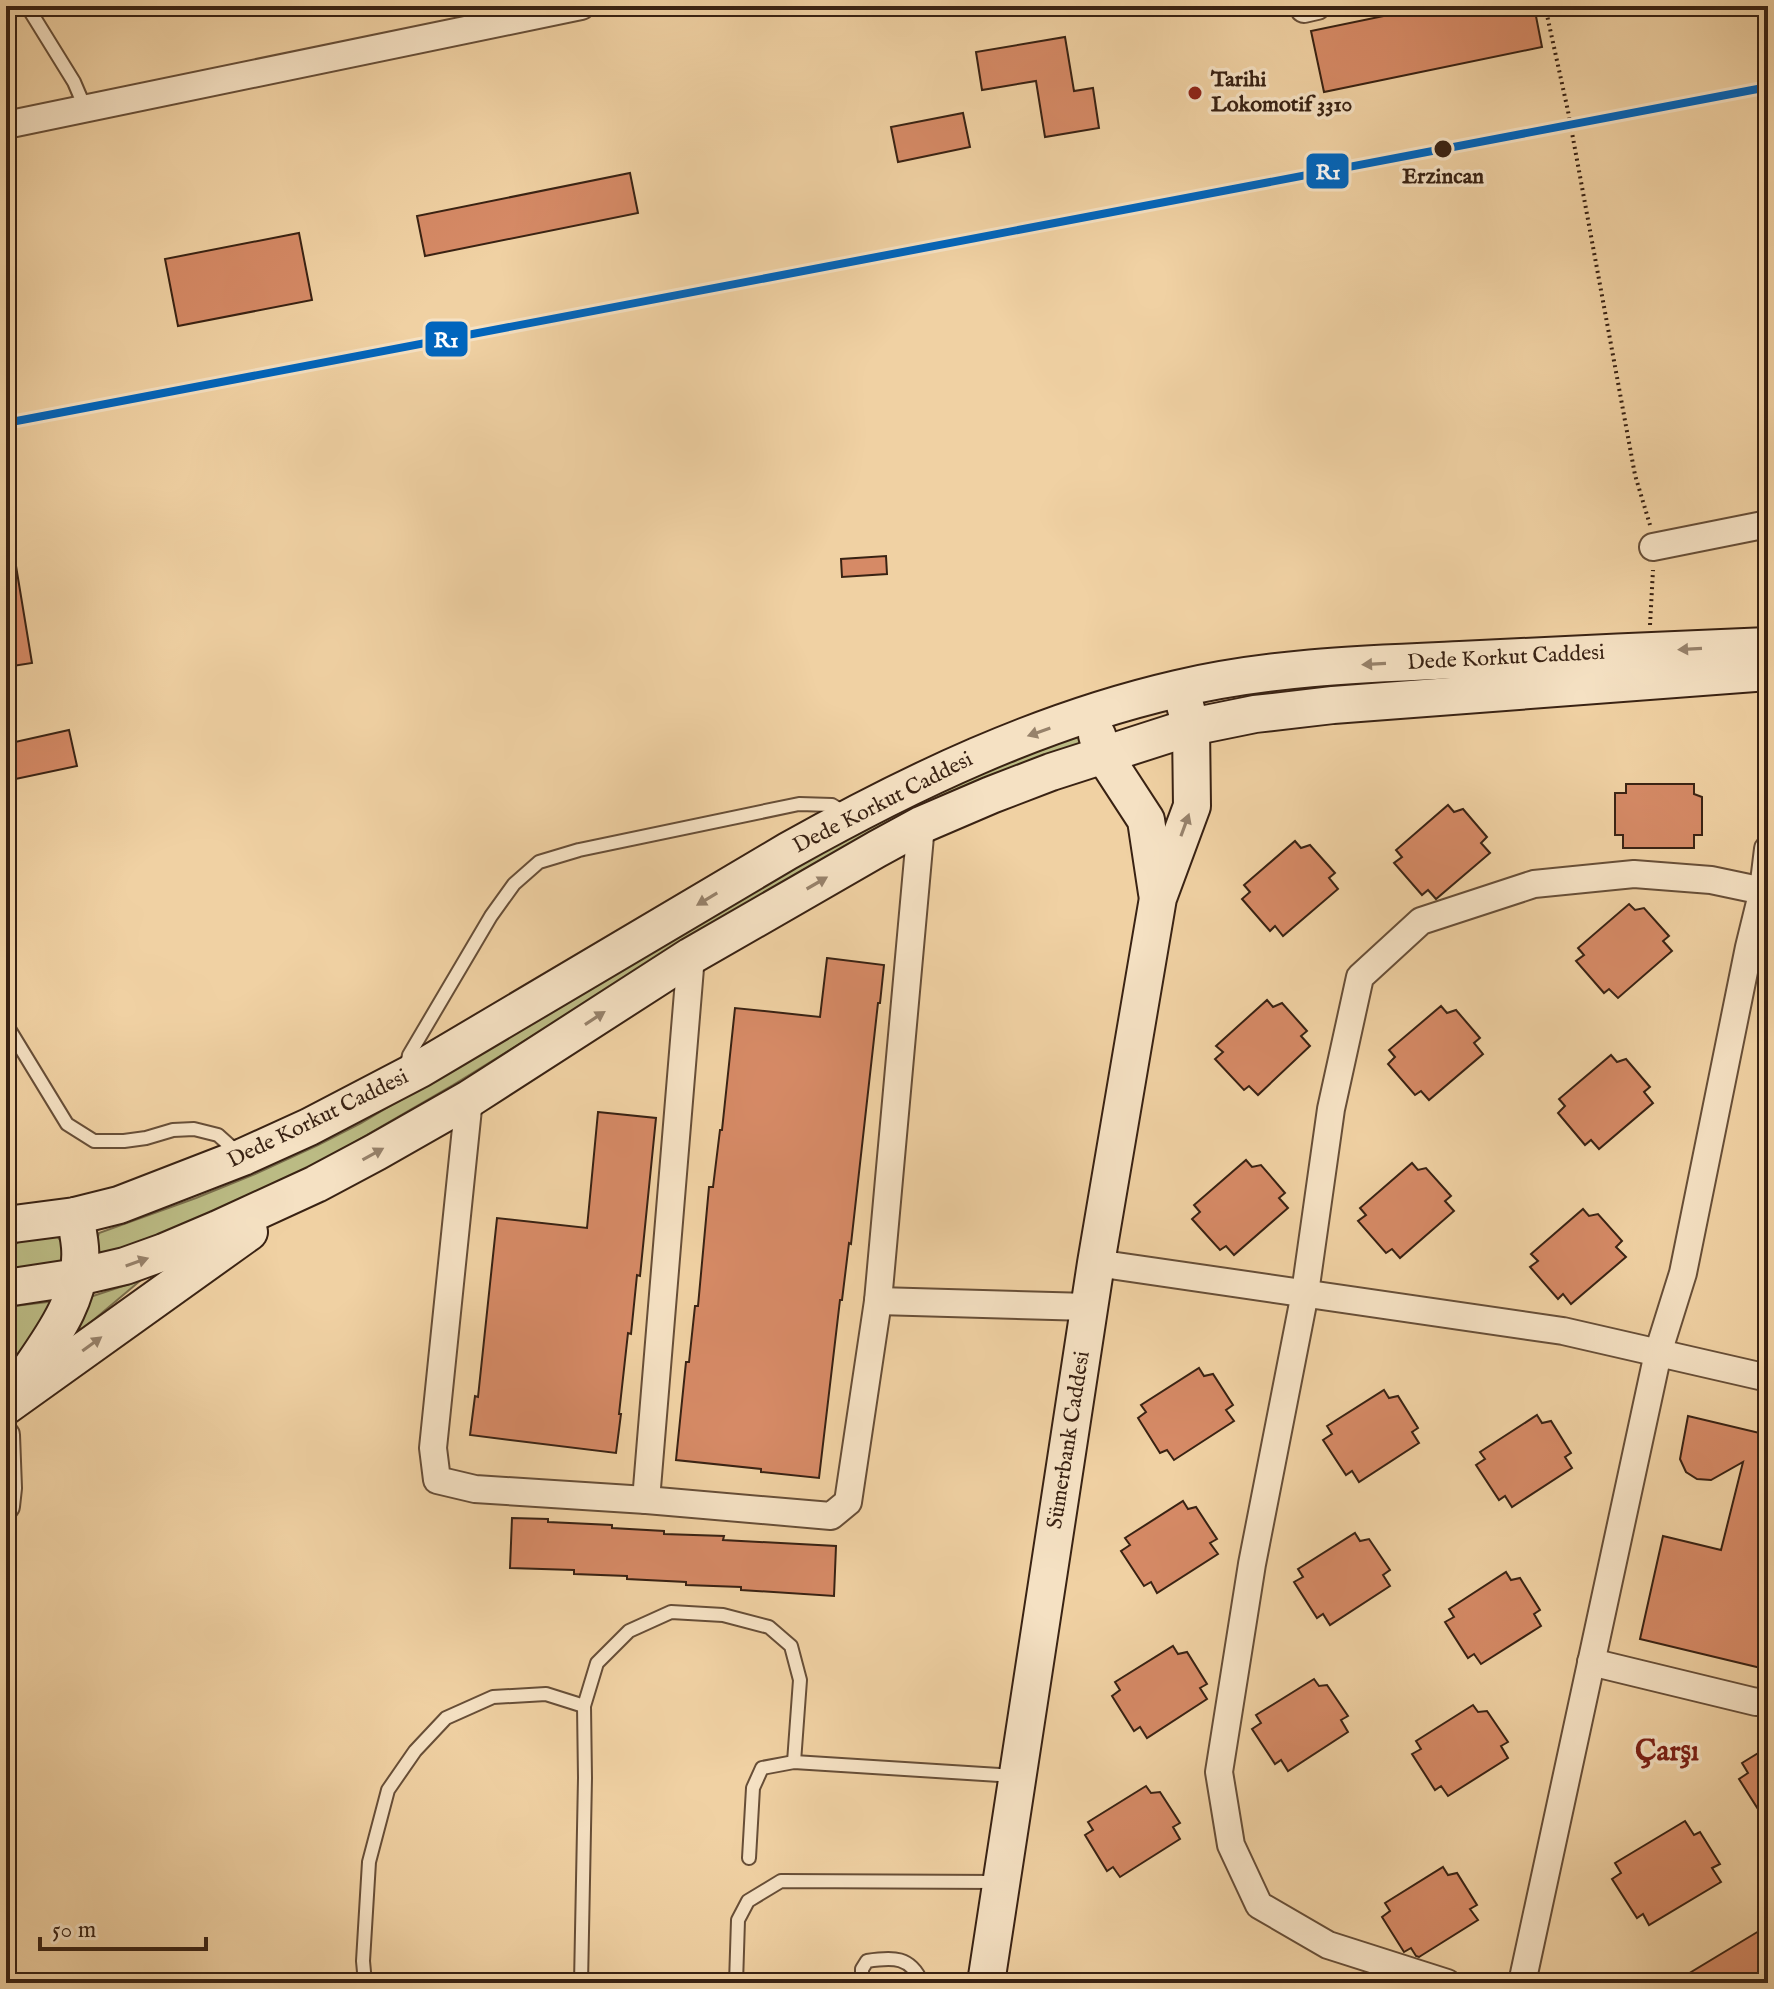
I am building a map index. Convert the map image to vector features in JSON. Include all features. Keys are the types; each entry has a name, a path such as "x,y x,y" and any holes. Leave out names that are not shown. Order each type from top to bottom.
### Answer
{"main road":[{"name":"Dede Korkut Caddesi","path":"6,1225 75,1216 119,1205 243,1157 404,1078 850,816 947,768 1012,741 1091,714 1180,688 1331,666 1768,646"},
{"name":"Dede Korkut Caddesi","path":"6,1288 125,1266 164,1252 316,1184 469,1099 691,956 921,825 991,795 1103,754 1191,727 1255,714 1333,705 1768,672"},
{"path":"1158,898 1192,806 1191,727 1180,688"},
{"path":"1091,714 1103,754 1146,820 1158,898"},
{"name":"Sümerbank Caddesi","path":"986,1983 1089,1307 1158,898"},
{"name":"Dede Korkut Caddesi","path":"6,1405 316,1184"},
{"name":"Dede Korkut Caddesi","path":"6,1405 66,1315 78,1277 80,1248 75,1216"}],"street":[{"path":"6,125 581,6"},
{"path":"1303,6 1304,9 1317,6"},
{"path":"1653,547 1768,524"},
{"path":"469,1099 433,1448 437,1480 475,1489 831,1516 848,1502 878,1301 921,825"},
{"path":"1522,1983 1658,1353 1683,1273 1749,947 1766,891 1768,849"},
{"path":"1447,1983 1328,1945 1259,1905 1231,1845 1219,1772 1252,1564 1305,1293 1331,1109 1360,977 1421,921 1534,884 1634,874 1711,880 1766,891"},
{"path":"646,1500 691,956"},
{"path":"1096,1263 1563,1331 1768,1378"},
{"path":"878,1301 1089,1307"},
{"path":"6,1435 6,1506"},
{"path":"1591,1662 1756,1702 1768,1701"}],"lane":[{"path":"27,6 74,82 86,110"},
{"path":"404,1078 409,1055 491,916 514,884 539,862 579,850 799,804 832,805 850,816"},
{"path":"6,1024 67,1124 94,1141 124,1141 173,1130 194,1129 218,1135 243,1157"},
{"path":"581,1983 584,1706 597,1663 629,1631 671,1612 723,1615 769,1627 791,1646 800,1680 794,1762"},
{"path":"365,1983 363,1961 369,1862 388,1790 415,1751 446,1718 493,1697 546,1694 584,1706"},
{"path":"749,1858 753,1788 762,1768 794,1762 1018,1776"},
{"path":"736,1983 738,1920 748,1901 781,1881 1002,1882"},
{"path":"862,1983 862,1969 867,1961 883,1959 907,1962 917,1971 922,1983"}],"path":[{"path":"1545,6 1568,111 1635,475 1654,538 1649,651"}],"green space":[{"path":"1080,733 1084,744 983,779 882,826 803,870 453,1085 327,1158 208,1218 102,1256 100,1253 99,1233 255,1174 361,1123 880,815"},
{"path":"57,1236 62,1243 64,1263 19,1272 13,1269 10,1258 15,1244 30,1238"},
{"path":"141,1280 78,1333 87,1298"},
{"path":"56,1301 6,1371 6,1307"}],"building":[{"path":"1432,6 1534,6 1542,47 1324,92 1311,31"},
{"path":"1065,37 1074,91 1093,88 1099,128 1045,137 1036,81 982,90 976,52"},
{"path":"963,113 970,147 898,162 891,127"},
{"path":"630,173 638,213 425,256 417,216"},
{"path":"299,233 312,300 178,326 165,259"},
{"path":"886,556 887,574 842,577 841,559"},
{"path":"16,566 32,663 6,667 6,567"},
{"path":"69,730 77,766 6,781 6,744"},
{"path":"1626,784 1694,784 1694,794 1702,797 1702,835 1694,835 1694,848 1623,848 1623,835 1615,835 1615,793 1626,793"},
{"path":"1448,805 1454,812 1463,809 1487,837 1481,843 1490,853 1436,899 1428,890 1422,895 1394,863 1402,857 1396,850"},
{"path":"1295,841 1301,848 1310,845 1335,873 1329,878 1338,889 1283,936 1275,926 1270,931 1242,899 1250,892 1244,885"},
{"path":"1629,904 1635,910 1644,908 1669,936 1663,941 1672,951 1618,998 1609,989 1604,993 1576,961 1584,955 1578,948"},
{"path":"827,958 884,965 819,1478 676,1460 686,1362 689,1362 695,1306 698,1306 709,1187 713,1187 722,1130 735,1008 820,1017"},
{"path":"1267,1000 1273,1007 1282,1003 1307,1031 1301,1036 1310,1046 1258,1095 1249,1086 1244,1090 1215,1059 1223,1052 1216,1046"},
{"path":"1441,1006 1447,1013 1456,1010 1480,1038 1474,1043 1483,1054 1429,1100 1421,1091 1415,1095 1388,1064 1395,1057 1389,1050"},
{"path":"1611,1055 1617,1062 1626,1059 1650,1087 1644,1092 1653,1103 1599,1149 1591,1140 1585,1145 1558,1113 1565,1106 1559,1099"},
{"path":"598,1112 656,1118 640,1276 637,1275 631,1334 628,1333 616,1453 470,1435 475,1396 478,1397 497,1218 587,1228"},
{"path":"1246,1160 1252,1167 1261,1165 1285,1193 1279,1198 1288,1208 1234,1255 1226,1246 1220,1250 1192,1219 1200,1212 1194,1205"},
{"path":"1412,1163 1418,1170 1426,1168 1451,1196 1445,1201 1454,1211 1400,1258 1392,1249 1386,1253 1358,1221 1366,1215 1360,1208"},
{"path":"1583,1209 1589,1216 1598,1214 1622,1241 1616,1247 1626,1257 1571,1304 1563,1294 1558,1299 1530,1267 1538,1261 1531,1254"},
{"path":"1199,1368 1204,1376 1213,1374 1233,1405 1226,1410 1234,1421 1174,1460 1167,1450 1160,1453 1138,1418 1146,1412 1141,1405"},
{"path":"1384,1390 1389,1398 1398,1396 1418,1428 1412,1432 1419,1443 1359,1482 1352,1471 1346,1475 1323,1440 1332,1434 1327,1426"},
{"path":"1537,1415 1542,1423 1551,1421 1571,1453 1565,1457 1572,1468 1512,1507 1505,1496 1499,1500 1476,1465 1485,1459 1480,1452"},
{"path":"1688,1416 1768,1435 1768,1656 1765,1669 1640,1639 1663,1536 1721,1550 1743,1462 1711,1480 1697,1479 1686,1472 1680,1459"},
{"path":"1183,1501 1188,1509 1196,1507 1217,1539 1210,1543 1218,1554 1157,1593 1151,1582 1144,1586 1121,1551 1130,1545 1125,1538"},
{"path":"512,1518 612,1525 612,1528 664,1531 664,1534 724,1536 723,1540 836,1546 834,1596 686,1585 686,1582 627,1579 627,1576 574,1574 574,1570 510,1568"},
{"path":"1355,1533 1360,1541 1369,1539 1390,1570 1383,1575 1390,1586 1330,1625 1323,1614 1317,1618 1294,1582 1303,1577 1298,1569"},
{"path":"1506,1572 1511,1580 1520,1578 1540,1610 1534,1614 1541,1626 1481,1664 1474,1654 1468,1658 1445,1622 1454,1617 1449,1609"},
{"path":"1173,1646 1178,1654 1187,1652 1207,1684 1200,1688 1207,1699 1147,1738 1140,1727 1134,1731 1112,1696 1120,1690 1115,1682"},
{"path":"1314,1679 1319,1686 1327,1685 1348,1716 1341,1720 1348,1732 1288,1771 1281,1760 1275,1764 1252,1729 1261,1723 1256,1715"},
{"path":"1473,1705 1478,1712 1487,1711 1508,1742 1501,1746 1508,1758 1448,1796 1441,1786 1435,1790 1412,1754 1421,1749 1416,1741"},
{"path":"1768,1747 1768,1825 1739,1779 1748,1773 1742,1763"},
{"path":"1146,1786 1151,1793 1160,1792 1180,1823 1173,1827 1180,1839 1120,1877 1113,1867 1107,1871 1085,1835 1093,1830 1088,1822"},
{"path":"1685,1821 1694,1835 1700,1832 1720,1864 1712,1868 1721,1882 1649,1925 1643,1914 1637,1918 1612,1879 1621,1873 1615,1863"},
{"path":"1443,1867 1448,1875 1457,1873 1477,1905 1470,1909 1478,1920 1419,1957 1411,1948 1404,1952 1382,1917 1390,1911 1385,1903"},
{"path":"1759,1931 1768,1946 1768,1983 1673,1983"}],"transit line":[{"name":"R1","path":"6,423 1768,87"}],"place":[{"name":"Tarihi Lokomotif 3310","path":"1195,93"},
{"name":"Erzincan","path":"1443,149"}],"district":[{"name":"Çarşı","path":"1667,1752"}]}
